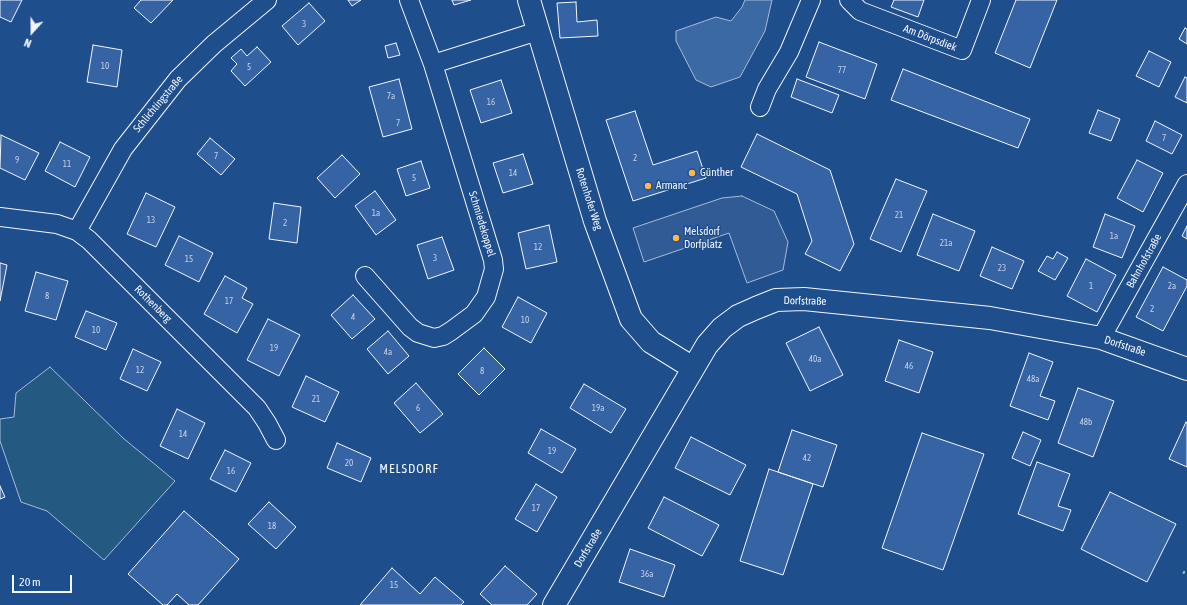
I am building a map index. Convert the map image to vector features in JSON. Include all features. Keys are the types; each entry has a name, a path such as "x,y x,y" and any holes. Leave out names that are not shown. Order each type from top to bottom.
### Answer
{"street":[{"name":"Schlichtingstraße","path":"77,231 123,149 173,85 214,44 267,0"},
{"name":"Schmiedekoppel","path":"365,276 410,327 418,333 434,338 447,334 474,314 489,290 494,269 493,260 433,64 410,0"},
{"name":"Rotenhofer Weg","path":"529,0 595,221 631,319 651,342 693,368"},
{"path":"760,107 767,89 789,52 810,0"},
{"name":"Am Dörpsdiek","path":"850,0 860,11 962,50 981,0"},
{"path":"433,64 538,31"},
{"name":"Bahnhofstraße","path":"1101,338 1187,184"},
{"name":"Rothenberg","path":"0,217 57,224 77,231 100,250 257,408 267,422 276,440"},
{"name":"Dorfstraße","path":"554,605 707,345 722,328 732,320 756,308 785,299 834,301 990,318 1101,338 1187,369"}],"shaded area":[{"path":"745,0 772,0 765,31 740,77 711,87 696,80 676,41 676,31 716,17 731,21 742,7"},
{"name":"Melsdorf Dorfplatz","path":"742,196 774,211 788,242 783,270 747,283 729,233 644,262 633,228 722,198"},
{"path":"50,367 123,438 175,481 104,560 47,511 21,502 0,441 0,419 14,417 16,393"}],"building":[{"path":"0,0 22,0 11,22 0,17"},
{"path":"141,0 173,0 151,23 134,8"},
{"path":"348,0 361,0 352,6"},
{"path":"452,0 471,0 454,5"},
{"path":"894,0 924,0 918,17 891,7"},
{"path":"1016,0 1057,0 1030,68 995,53"},
{"path":"576,2 577,22 597,20 598,36 560,38 557,3"},
{"path":"309,3 325,21 298,45 282,26"},
{"path":"1185,28 1187,29 1187,44 1179,39"},
{"path":"819,42 877,64 865,99 806,77"},
{"path":"396,43 400,55 388,58 385,46"},
{"path":"93,45 122,50 117,87 87,82"},
{"path":"257,47 271,62 245,86 231,71 237,64 231,58 241,49 247,56"},
{"path":"1149,51 1171,62 1159,87 1136,76"},
{"path":"903,69 1030,119 1018,148 891,100"},
{"path":"1185,77 1187,78 1187,103 1175,97"},
{"path":"399,79 412,129 383,137 369,87"},
{"path":"797,79 839,95 832,113 791,97"},
{"path":"501,80 512,113 481,123 470,90"},
{"path":"1098,110 1120,119 1111,141 1089,133"},
{"path":"635,111 653,165 697,151 706,178 633,201 606,120"},
{"path":"1155,121 1182,135 1172,154 1146,141"},
{"path":"757,134 830,170 854,244 840,271 805,254 812,241 797,194 741,167"},
{"path":"1,135 39,153 25,180 0,168"},
{"path":"210,138 235,159 221,175 197,154"},
{"path":"60,142 90,157 75,187 45,171"},
{"path":"523,154 533,184 503,193 493,163"},
{"path":"342,155 360,174 335,198 317,178"},
{"path":"1137,160 1163,173 1143,212 1117,198"},
{"path":"421,161 430,188 406,196 397,169"},
{"path":"896,179 927,191 901,252 870,239"},
{"path":"375,191 396,220 376,235 355,206"},
{"path":"146,193 175,207 156,247 127,234"},
{"path":"274,203 301,207 297,243 269,239"},
{"path":"933,214 975,231 959,271 917,255"},
{"path":"1105,214 1135,226 1122,258 1093,247"},
{"path":"549,225 557,262 526,269 518,233"},
{"path":"1187,226 1187,239 1182,236"},
{"path":"179,236 213,253 199,282 165,265"},
{"path":"442,237 454,270 428,279 417,245"},
{"path":"992,247 1024,261 1012,289 980,276"},
{"path":"1057,252 1068,258 1055,280 1038,271 1047,256 1053,259"},
{"path":"1086,259 1116,275 1097,312 1067,296"},
{"path":"0,263 7,265 0,301"},
{"path":"1163,267 1187,280 1187,286 1163,331 1136,317"},
{"path":"36,272 68,281 56,320 25,311"},
{"path":"225,276 247,288 242,298 253,304 237,333 204,314"},
{"path":"353,295 375,319 352,339 331,315"},
{"path":"518,297 547,313 531,343 502,327"},
{"path":"86,311 117,323 106,350 75,337"},
{"path":"268,319 300,335 279,376 247,360"},
{"path":"819,327 843,375 810,391 786,343"},
{"path":"388,331 409,356 388,374 367,349"},
{"path":"899,340 933,352 919,393 885,381"},
{"path":"484,348 505,369 479,395 458,374"},
{"path":"133,349 161,362 147,391 120,379"},
{"path":"1029,353 1053,362 1040,396 1055,401 1048,420 1010,406"},
{"path":"306,376 339,392 325,422 292,407"},
{"path":"416,383 443,414 420,433 394,403"},
{"path":"584,384 626,409 611,433 570,408"},
{"path":"1078,388 1114,401 1093,457 1058,443"},
{"path":"177,409 205,423 188,459 160,446"},
{"path":"1186,422 1187,423 1187,467 1169,459"},
{"path":"541,429 576,449 562,473 528,453"},
{"path":"792,430 837,445 823,487 778,472"},
{"path":"1023,432 1041,440 1030,466 1012,458"},
{"path":"922,433 984,454 943,570 882,548"},
{"path":"691,437 746,465 730,495 675,468"},
{"path":"337,443 371,458 361,482 327,468"},
{"path":"225,450 251,463 236,492 210,479"},
{"path":"1037,462 1070,474 1058,506 1071,510 1063,531 1018,514"},
{"path":"769,469 813,484 783,575 740,561"},
{"path":"536,484 557,497 537,532 515,519"},
{"path":"0,486 5,497 0,499"},
{"path":"1110,492 1176,524 1147,582 1081,549"},
{"path":"664,497 719,525 702,556 648,528"},
{"path":"269,502 296,527 276,549 248,524"},
{"path":"184,511 239,559 198,605 189,605 177,594 167,605 163,605 128,574"},
{"path":"630,549 675,565 664,597 619,582"},
{"path":"505,566 537,594 527,605 492,605 480,594"},
{"path":"392,568 420,594 435,577 464,602 461,605 360,605"}],"hedge":[{"path":"1183,572 1187,574"}],"place":[{"name":"Günther","path":"692,173"},
{"name":"Armanc","path":"648,186"},
{"name":"Melsdorf Dorfplatz","path":"676,238"}],"district":[{"name":"MELSDORF","path":"409,469"}]}
